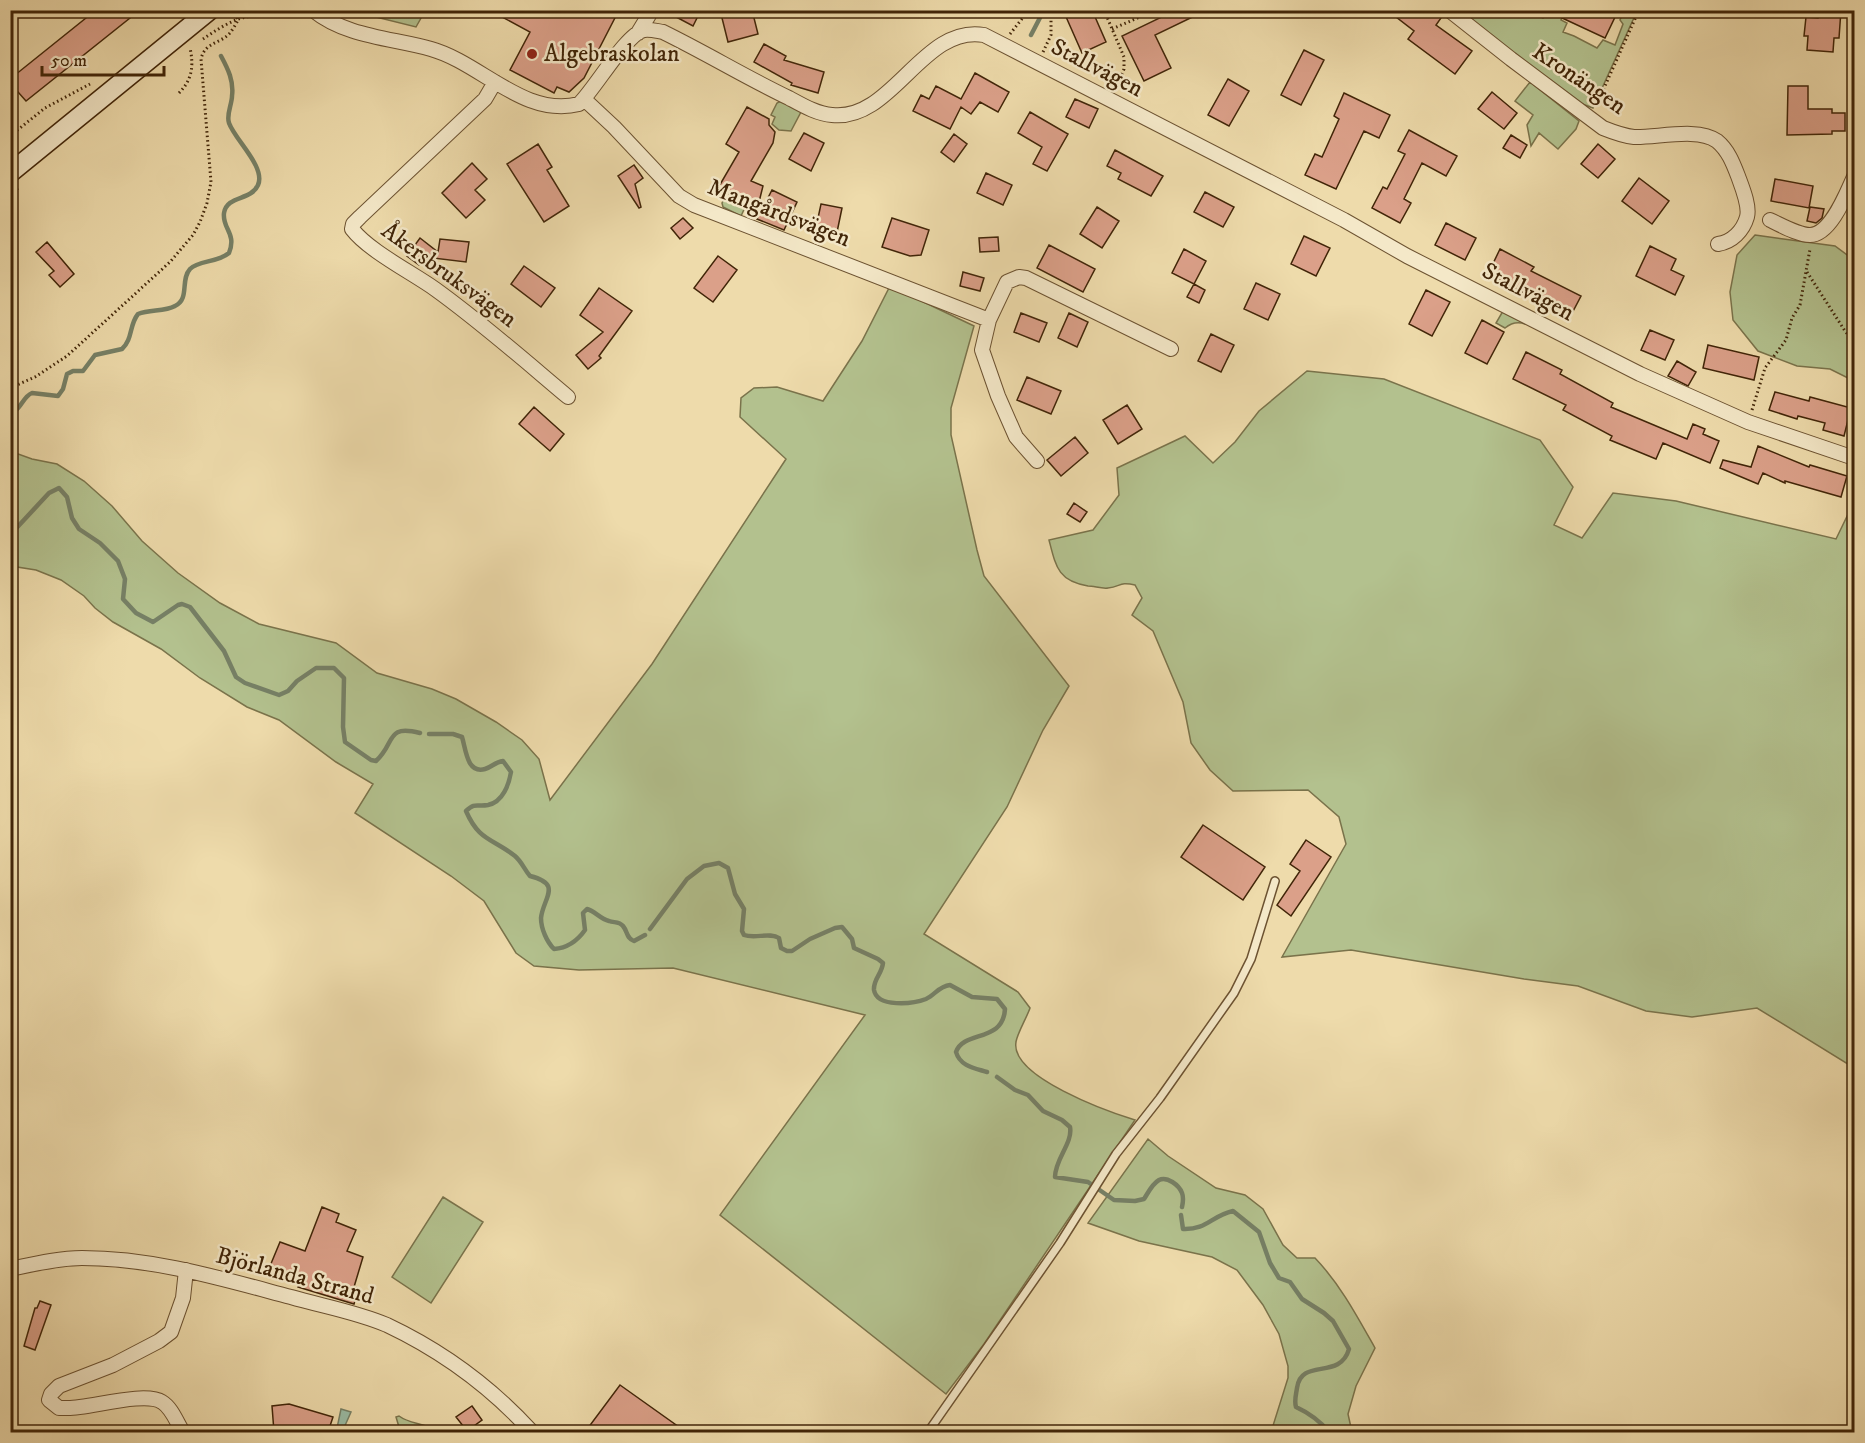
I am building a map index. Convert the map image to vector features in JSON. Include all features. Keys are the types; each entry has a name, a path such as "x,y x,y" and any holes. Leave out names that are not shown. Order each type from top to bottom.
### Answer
{"street":[{"path":"15,180 210,10"},
{"path":"313,10 333,25 432,49 471,67 495,82 543,105 555,108 570,107 579,104 584,99 629,40 638,33 652,10"},
{"name":"Kronängen","path":"1449,10 1590,119 1618,134 1634,137 1702,135 1715,139 1725,149 1733,164 1748,213 1737,235 1726,243 1718,244"},
{"name":"Stallvägen","path":"638,33 644,30 663,32 776,92 830,115 852,114 874,102 912,69 953,39 973,33 984,36 1629,369 1748,422 1854,458"},
{"name":"Åkersbruksvägen","path":"495,82 485,99 360,217 353,224 352,229 368,244 472,316 568,397"},
{"name":"Mangårdsvägen","path":"584,99 685,201 989,320"},
{"path":"1770,220 1812,236 1828,225 1854,177"},
{"path":"1037,461 1016,437 998,396 982,350 989,320 1007,282 1019,277 1026,278 1171,349"},
{"name":"Björlanda Strand","path":"10,1269 80,1258 127,1260 186,1270 349,1313 386,1325 460,1367 493,1392 531,1432"},
{"path":"183,1432 169,1409 161,1401 153,1399 139,1398 68,1408 59,1408 49,1400 51,1394 59,1386 113,1365 159,1341 171,1332 183,1298 186,1270"}],"lane":[{"path":"928,1432 1060,1243 1106,1171 1208,1031 1245,974 1275,881"}],"path":[{"path":"233,10 238,20"},
{"path":"185,52 238,20 256,15 281,17 293,10"},
{"path":"1000,44 1029,10"},
{"path":"1036,64 1051,35 1051,10"},
{"path":"1104,10 1125,64 1110,100"},
{"path":"1590,119 1639,10"},
{"path":"1112,29 1149,13"},
{"path":"10,388 55,365 75,349 170,262 193,235 207,203 211,182 201,59 203,51 229,34 238,20"},
{"path":"179,93 188,83 192,73 190,47"},
{"path":"10,136 45,108 98,79"},
{"path":"10,195 15,180"},
{"path":"1748,422 1765,368 1786,340 1792,318 1800,305 1812,236"},
{"path":"1806,270 1854,342"}],"shaded area":[{"path":"360,11 425,11 416,27"},
{"path":"1456,11 1530,11 1543,18 1549,12 1557,16 1561,11 1565,11 1561,20 1567,23 1563,32 1597,48 1603,40 1615,45 1623,24 1620,20 1624,11 1637,11 1593,108 1566,98"},
{"path":"1530,82 1579,121 1576,129 1558,149 1539,133 1531,146 1527,125 1533,115 1515,101"},
{"path":"783,100 802,110 791,131 779,130 772,124 775,117 771,115 777,103"},
{"path":"731,198 747,203 741,216 723,207 724,199 728,201"},
{"path":"1755,235 1835,246 1854,260 1854,381 1830,369 1797,366 1758,351 1733,320 1730,292 1737,255"},
{"path":"890,286 974,326 951,408 951,435 977,550 984,576 1069,686 1043,730 1007,807 924,934 1018,992 1030,1008 1016,1042 1018,1055 1028,1068 1044,1080 1084,1101 1135,1120 984,1344 946,1394 720,1215 865,1015 673,968 579,970 534,966 516,953 484,901 451,876 355,813 373,784 336,762 279,720 247,707 200,678 161,649 113,622 84,596 61,580 36,570 11,566 10,451 32,459 57,464 84,481 112,506 142,541 178,573 220,603 259,624 336,643 377,673 432,689 456,699 496,722 522,740 539,759 550,800 652,664 786,459 740,417 741,398 754,388 777,387 823,401 862,341"},
{"path":"1503,311 1527,322 1525,324 1514,323 1505,328 1496,323"},
{"path":"1307,371 1384,379 1540,440 1573,487 1554,525 1582,538 1613,493 1676,501 1836,539 1852,506 1854,507 1854,1066 1757,1008 1692,1017 1646,1011 1578,986 1351,950 1282,957 1346,844 1339,817 1308,790 1233,791 1210,770 1191,743 1183,702 1153,631 1132,615 1142,598 1135,585 1123,584 1103,588 1078,584 1070,580 1060,571 1049,540 1093,530 1119,495 1117,468 1185,436 1213,463 1235,442 1259,411"},
{"path":"1148,1139 1168,1156 1216,1188 1245,1195 1263,1209 1283,1245 1297,1258 1315,1258 1340,1289 1375,1348 1356,1386 1348,1414 1352,1432 1271,1432 1288,1378 1288,1366 1279,1334 1263,1305 1237,1270 1212,1257 1139,1241 1088,1223"},
{"path":"443,1197 483,1222 431,1303 392,1277"},
{"path":"341,1409 351,1412 343,1430 337,1428"},
{"path":"399,1416 437,1432 402,1430 396,1417"}],"building":[{"path":"96,10 140,10 26,101 10,83 10,79"},
{"path":"489,10 619,10 584,78 569,92 557,87 554,93 510,70 530,32"},
{"path":"663,10 701,10 693,26"},
{"path":"736,10 752,10 758,34 728,42 721,14"},
{"path":"1063,10 1092,10 1106,42 1082,53"},
{"path":"1164,10 1207,10 1155,35 1171,68 1144,81 1122,36 1166,15"},
{"path":"1387,10 1431,10 1441,18 1436,25 1472,51 1455,74 1408,39 1414,31"},
{"path":"1545,10 1606,10 1616,15 1605,38"},
{"path":"1819,10 1841,10 1839,38 1834,38 1833,52 1807,50 1808,36 1804,36 1806,17 1818,18"},
{"path":"764,44 786,56 784,60 824,72 818,93 791,85 792,83 754,62"},
{"path":"1304,50 1324,60 1301,105 1281,95"},
{"path":"975,73 1009,92 998,112 980,102 971,114 961,107 950,129 913,111 921,95 929,99 936,86 961,99"},
{"path":"1228,79 1249,91 1229,126 1208,115"},
{"path":"1788,86 1808,86 1808,109 1832,109 1832,113 1845,113 1845,131 1832,131 1832,134 1787,135"},
{"path":"1492,92 1517,113 1504,129 1478,109"},
{"path":"1344,93 1390,115 1379,138 1364,131 1336,189 1305,175 1315,154 1322,157 1339,119 1334,116"},
{"path":"1075,99 1098,109 1089,128 1066,117"},
{"path":"747,107 769,119 769,125 775,132 773,143 751,181 763,186 757,210 718,188 739,152 726,144"},
{"path":"1030,112 1068,134 1047,171 1033,164 1042,147 1018,133"},
{"path":"1409,130 1457,156 1446,176 1422,163 1404,199 1411,203 1400,223 1372,208 1383,187 1387,189 1405,154 1398,151"},
{"path":"804,133 824,143 811,171 789,159"},
{"path":"954,134 967,144 954,162 941,152"},
{"path":"1511,135 1527,145 1520,158 1503,148"},
{"path":"538,144 552,167 547,170 569,206 544,222 507,164"},
{"path":"1598,144 1615,159 1598,178 1581,164"},
{"path":"1115,150 1163,176 1151,196 1118,179 1121,173 1107,166"},
{"path":"472,163 487,179 475,190 485,200 466,218 442,193"},
{"path":"634,165 643,178 635,184 641,207 639,208 618,176"},
{"path":"986,173 1012,185 1003,205 977,193"},
{"path":"1639,178 1669,201 1652,224 1622,201"},
{"path":"1775,179 1813,186 1809,208 1771,201"},
{"path":"772,190 797,202 784,230 757,219"},
{"path":"1205,192 1234,207 1223,227 1194,212"},
{"path":"821,204 842,208 836,237 815,232"},
{"path":"1097,207 1119,221 1102,248 1080,234"},
{"path":"1810,207 1824,209 1822,218 1816,223 1807,221"},
{"path":"683,218 693,228 680,239 671,228"},
{"path":"892,218 929,230 921,255 910,256 882,247"},
{"path":"1446,223 1476,238 1465,260 1435,245"},
{"path":"1304,236 1330,248 1316,276 1291,264"},
{"path":"998,237 999,251 980,252 979,238"},
{"path":"420,238 438,252 440,239 469,242 466,262 425,257 419,265 407,256"},
{"path":"47,242 74,274 60,287 49,275 54,271 36,252"},
{"path":"1049,245 1095,269 1083,292 1037,268"},
{"path":"1650,246 1676,259 1671,270 1684,276 1675,295 1636,276"},
{"path":"1184,249 1206,261 1194,284 1172,273"},
{"path":"1500,249 1534,267 1531,271 1581,296 1570,317 1488,274"},
{"path":"718,256 737,270 713,302 694,288"},
{"path":"524,266 555,288 541,307 511,284"},
{"path":"963,272 984,278 980,291 960,286"},
{"path":"1256,283 1280,294 1268,320 1244,309"},
{"path":"1194,284 1205,290 1199,303 1187,297"},
{"path":"599,288 632,311 599,356 601,358 588,369 576,355 603,332 580,315"},
{"path":"1426,290 1450,302 1432,336 1409,324"},
{"path":"1021,313 1047,323 1039,342 1014,332"},
{"path":"1069,313 1088,322 1077,347 1058,338"},
{"path":"1482,320 1504,332 1487,364 1465,353"},
{"path":"1650,330 1674,340 1665,360 1641,350"},
{"path":"1211,334 1234,345 1221,372 1198,361"},
{"path":"1708,345 1759,357 1754,380 1703,368"},
{"path":"1526,352 1562,370 1560,374 1613,403 1611,407 1687,439 1693,424 1705,429 1703,434 1719,441 1710,463 1663,443 1656,459 1610,440 1612,436 1563,410 1566,405 1513,379"},
{"path":"1677,361 1696,372 1688,386 1668,376"},
{"path":"1027,377 1061,391 1051,414 1017,400"},
{"path":"1775,392 1809,401 1810,397 1851,408 1844,436 1823,430 1825,423 1798,416 1797,419 1769,410"},
{"path":"1127,405 1142,429 1118,444 1103,420"},
{"path":"534,407 564,434 550,451 519,424"},
{"path":"1075,437 1088,453 1061,476 1047,460"},
{"path":"1758,446 1809,467 1810,465 1847,476 1841,497 1785,481 1785,483 1763,473 1758,484 1720,468 1723,460 1751,467"},
{"path":"1074,503 1087,512 1080,522 1067,514"},
{"path":"1203,825 1265,867 1243,900 1181,857"},
{"path":"1306,840 1331,857 1291,916 1277,905 1300,871 1290,864"},
{"path":"322,1207 339,1214 336,1222 356,1230 347,1251 363,1257 354,1287 359,1288 354,1304 298,1287 301,1278 270,1266 280,1242 305,1251"},
{"path":"40,1301 51,1305 35,1350 24,1346 35,1308"},
{"path":"620,1385 686,1432 585,1432"},
{"path":"289,1404 333,1417 328,1432 303,1427 303,1432 274,1432 272,1406"},
{"path":"472,1406 482,1420 467,1431 456,1417"}],"waterway":[{"path":"1031,35 1044,10"},
{"path":"10,411 15,411 32,393 58,396 63,389 67,374 73,371 83,371 95,355 122,349 128,341 138,314 166,309 180,303 190,269 229,253 231,241 224,218 226,207 234,200 255,190 259,178 254,162 229,123 232,85 221,56"},
{"path":"10,535 49,493 59,488 67,497 72,518 79,529 100,543 118,561 125,579 123,599 136,613 153,622 178,605 190,607 224,651 236,677 245,683 279,695 288,691 297,681 316,668 334,668 344,678 345,742 371,760 376,761 396,733 401,731 420,733"},
{"path":"429,734 453,734 462,737 468,760 474,768 485,769 503,761 511,772 507,787 498,800 488,805 474,806 466,811 481,834 515,856 530,876 546,883 549,892 542,911 541,922 545,935 554,949 568,945 582,934 585,930 583,913 587,909 606,920 621,924 634,941 645,935"},
{"path":"650,929 687,879 704,866 719,863 728,868 735,894 744,909 742,931 744,935 775,936 779,938 781,948 792,951 810,939 842,927 852,939 854,948 883,963 874,986 877,996 882,1000 896,1003 920,1001 950,985 972,997 997,999 1005,1009 1003,1020 998,1027 960,1045 956,1052 964,1063 987,1072"},
{"path":"997,1077 1015,1090 1028,1095 1043,1111 1062,1120 1070,1127 1069,1139 1055,1177 1088,1182 1114,1200 1135,1201 1144,1199 1159,1180 1166,1179 1176,1184 1183,1195 1182,1207"},
{"path":"1181,1215 1183,1229 1191,1229 1233,1211 1259,1232 1270,1263 1279,1278 1290,1282 1302,1299 1333,1321 1349,1349 1344,1359 1338,1364 1306,1373 1300,1379 1295,1400 1296,1407 1322,1424 1329,1432"}],"place":[{"name":"Algebraskolan","path":"532,54"}]}
